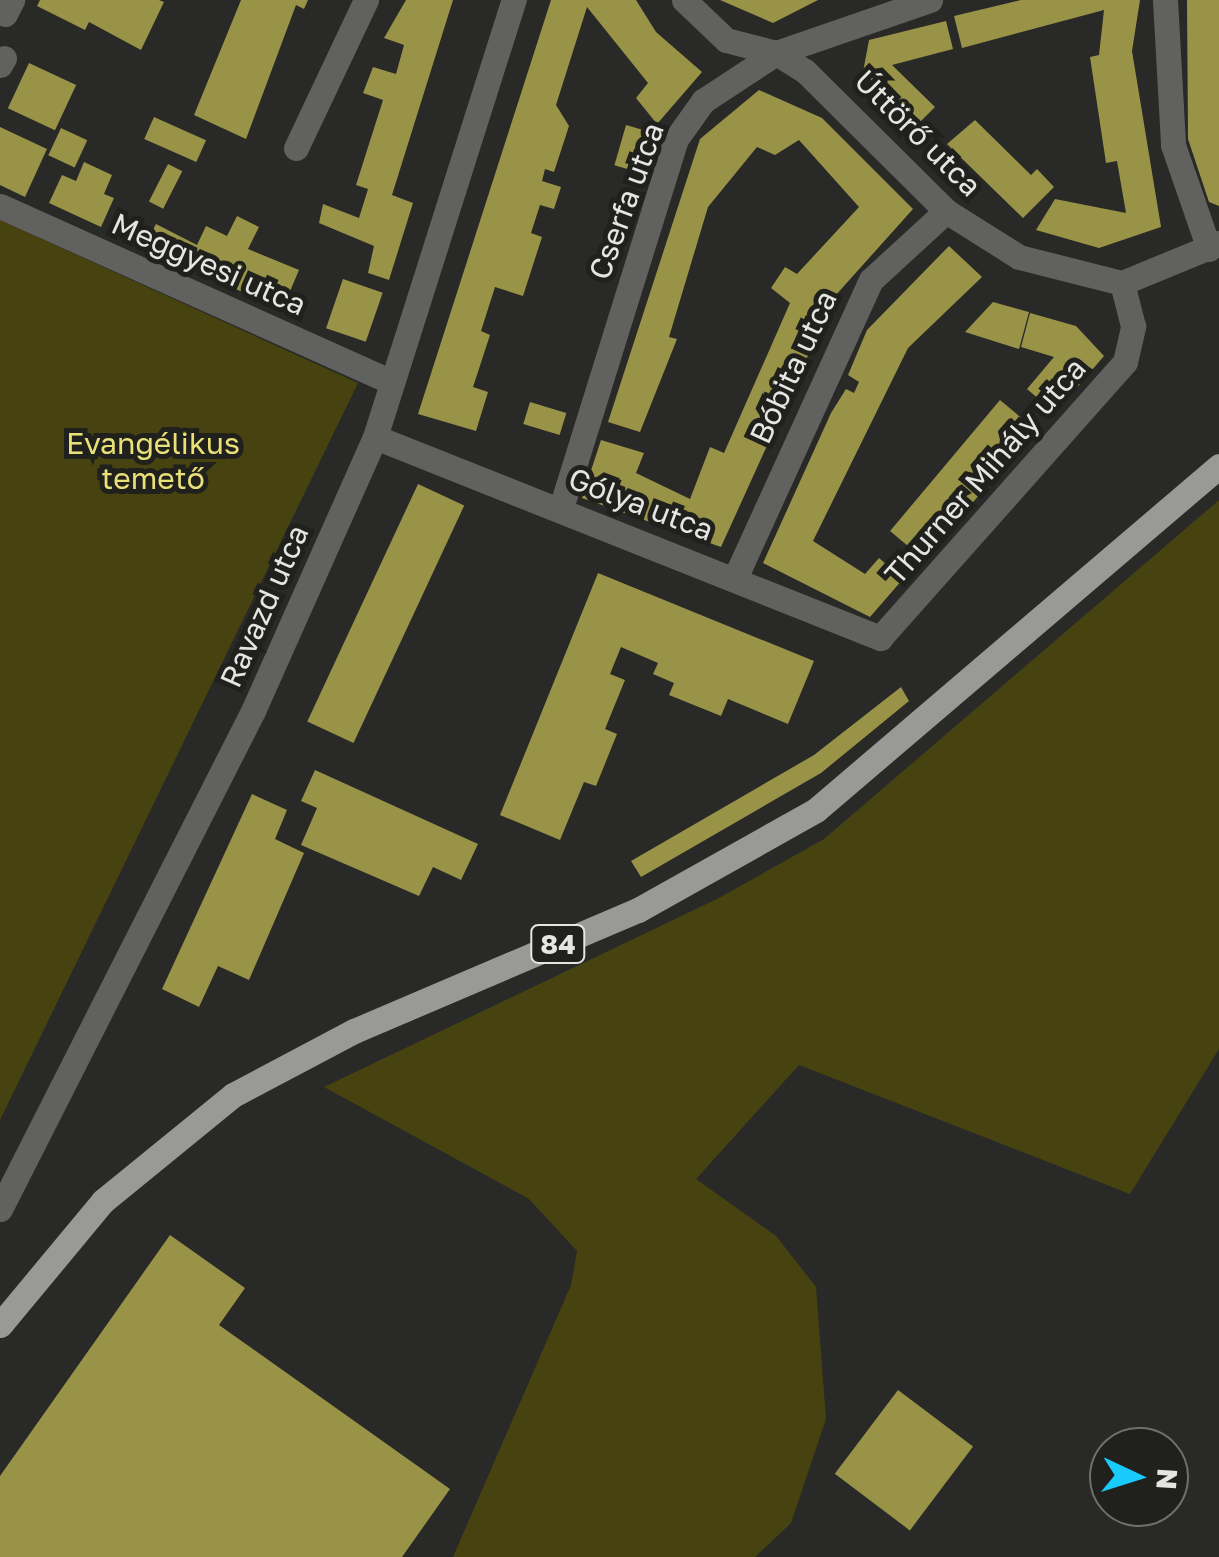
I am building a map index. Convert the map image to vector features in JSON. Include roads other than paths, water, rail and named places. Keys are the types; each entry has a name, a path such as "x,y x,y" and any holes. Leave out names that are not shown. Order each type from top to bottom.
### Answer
{"main road":[{"name":"84","path":"0,1325 103,1201 233,1095 354,1031 638,910 816,810 1219,466"}],"street":[{"path":"296,148 366,0"},
{"name":"Ravazd utca","path":"0,1209 245,729 376,437 514,0"},
{"name":"Úttörő utca","path":"684,0 726,40 776,53 835,95 946,211 1019,257 1122,283"},
{"name":"Cserfa utca","path":"561,508 676,139 703,101 776,53 930,0"},
{"path":"1122,283 1214,246 1173,146 1165,0"},
{"name":"Meggyesi utca","path":"0,206 392,382"},
{"name":"Bóbita utca","path":"736,576 854,310 872,280 946,211"},
{"name":"Thurner Mihály utca","path":"880,638 1125,362 1133,326 1122,283"},
{"name":"Gólya utca","path":"376,437 736,576 880,638"}],"park label":[{"name":"Evangélikus temető","path":"153,460"}]}
